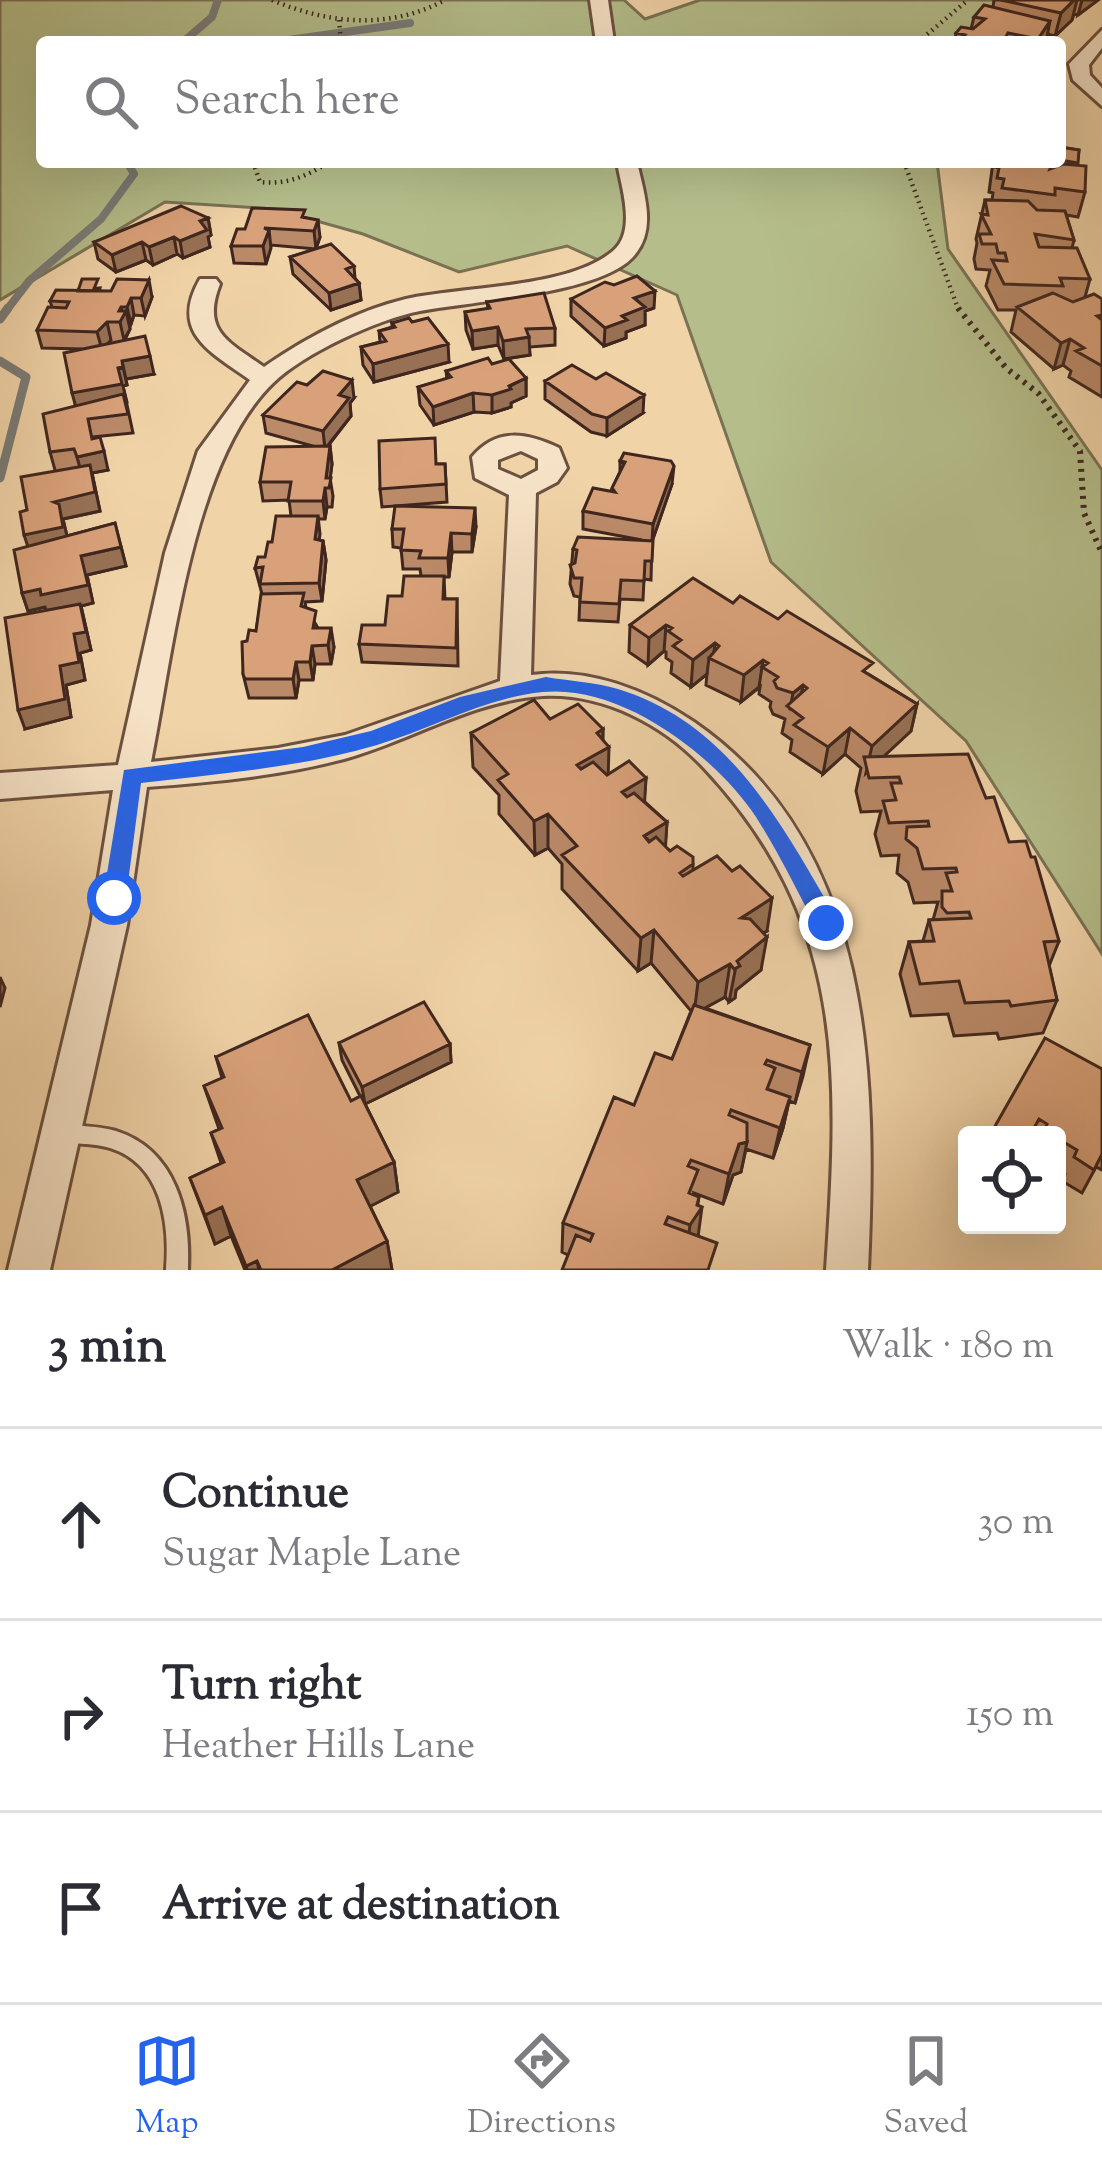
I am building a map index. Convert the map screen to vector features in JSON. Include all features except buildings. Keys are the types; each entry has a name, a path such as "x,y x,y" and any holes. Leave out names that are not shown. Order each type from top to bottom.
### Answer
{"street":[{"path":"599,0 604,36"},
{"path":"1102,36 1079,64 1080,76 1102,100"},
{"path":"28,1270 112,912 132,776 196,492 211,451 264,378 314,344 375,316 574,278 622,255 634,236 637,214 628,168"},
{"path":"208,284 199,306 208,339 220,352 264,378"},
{"path":"515,689 523,487"},
{"path":"2,786 303,755 375,738 460,704 546,684 582,689 654,712 722,764 762,808 826,923 854,1093 848,1270"}],"lane":[{"path":"59,1132 119,1141 158,1168 182,1234 177,1270"}],"path":[{"path":"272,0 339,23 411,14 445,0"},
{"path":"925,36 968,0"},
{"path":"339,23 341,36"},
{"path":"255,168 260,182 273,184 305,178 320,168"},
{"path":"906,168 959,310 1006,368 1038,393 1080,451 1084,513 1102,553"}],"green space":[{"path":"0,0 624,0 645,19 700,0 1000,0 965,36 36,36 36,168 938,168 948,249 1102,470 1102,954 966,741 771,562 677,295 567,246 459,272 363,234 274,209 165,202 0,300"}],"waterway":[{"path":"190,36 212,17 218,0"},
{"path":"317,36 410,23"},
{"path":"6,311 29,281 101,219 134,174 130,168"},
{"path":"0,319 8,308"},
{"path":"0,361 26,377 0,478"}],"route":[{"path":"114,898 132,776 303,755 375,738 460,704 546,684 614,695 690,735 762,808 826,923"}]}
